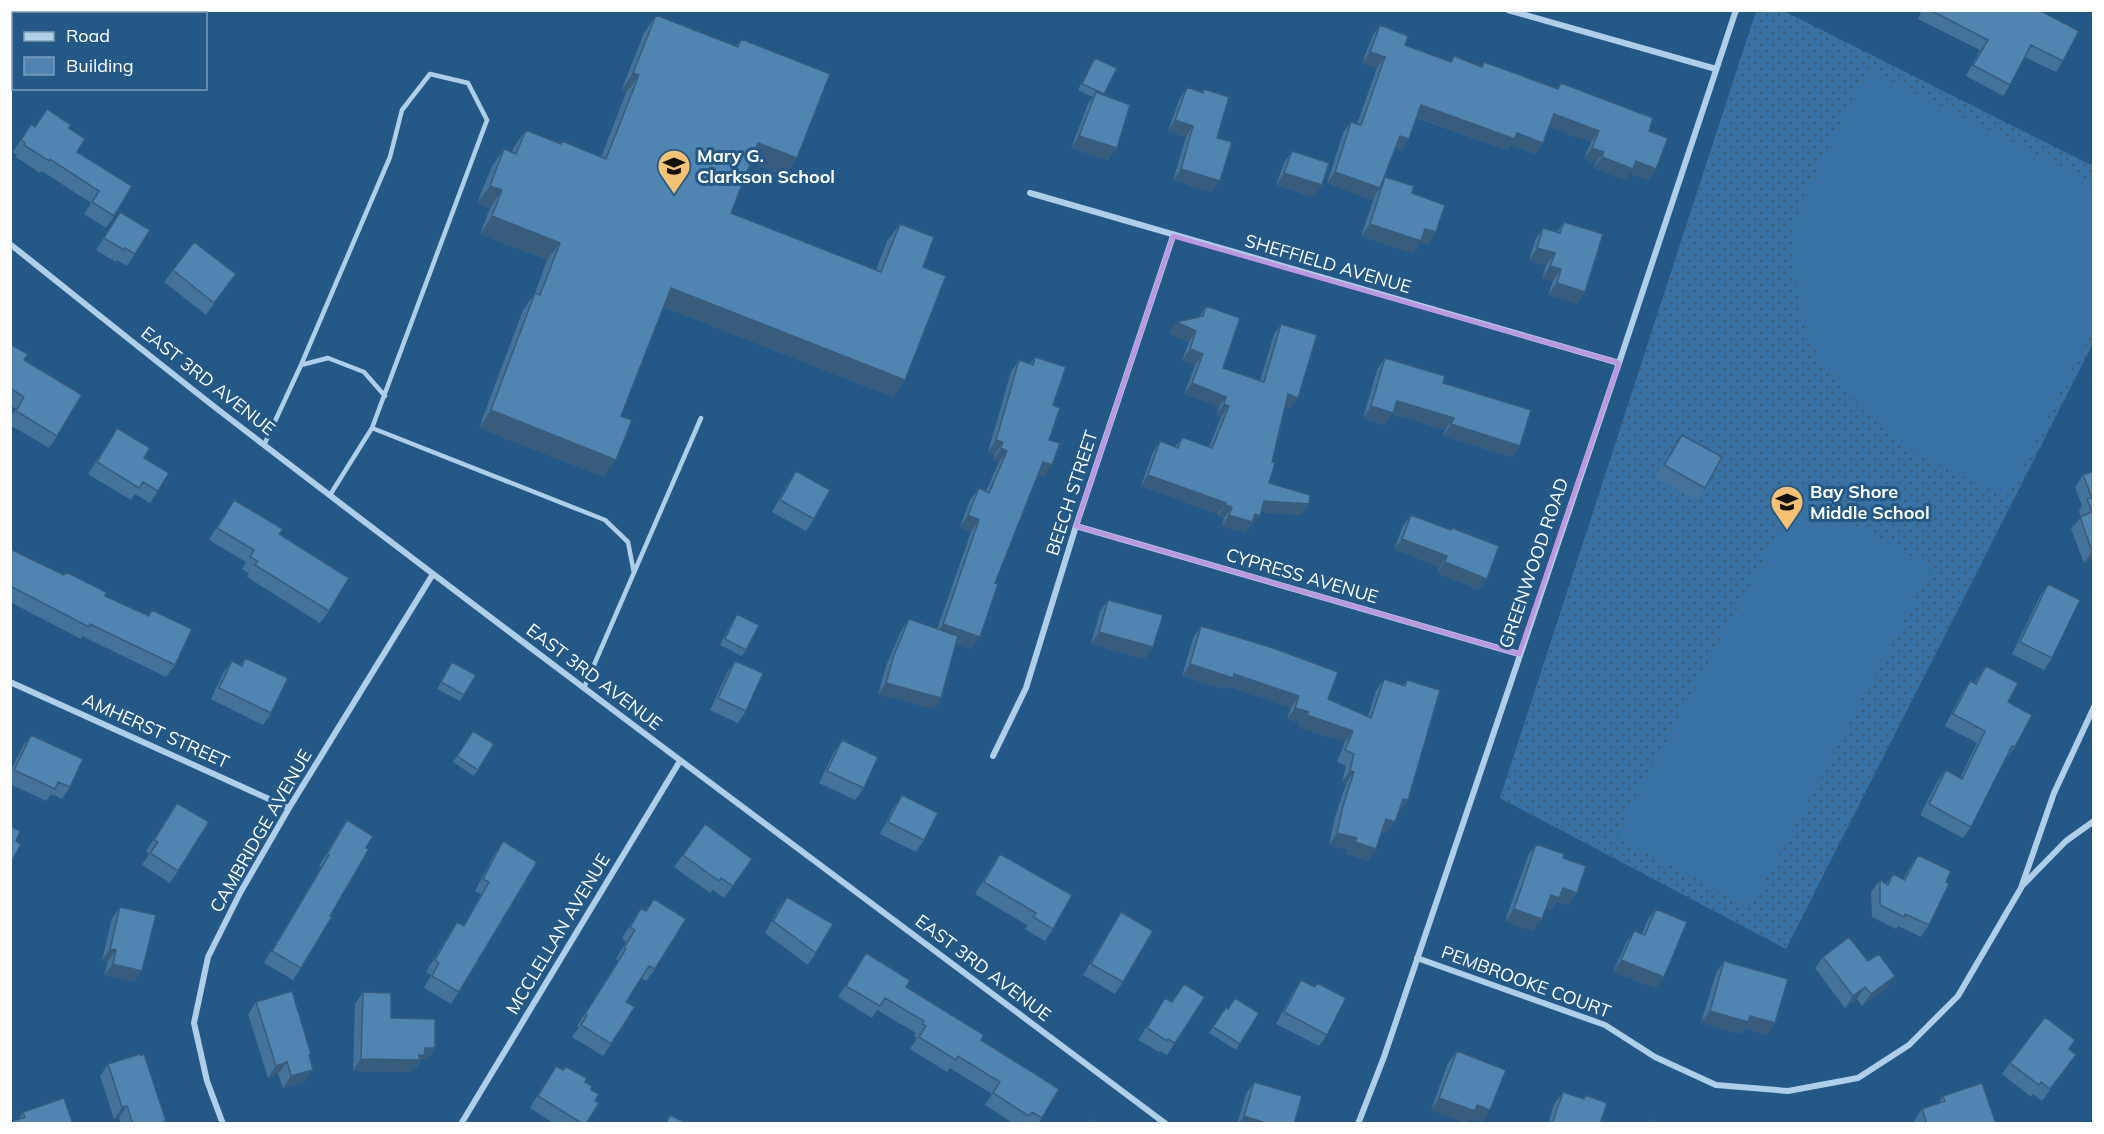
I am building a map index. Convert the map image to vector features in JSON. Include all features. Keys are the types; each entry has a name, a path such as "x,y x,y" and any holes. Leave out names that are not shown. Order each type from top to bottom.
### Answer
{"street":[{"path":"1508,10 1716,69"},
{"name":"GREENWOOD ROAD","path":"1358,1124 1384,1056 1736,10"},
{"name":"SHEFFIELD AVENUE","path":"1030,194 1619,363"},
{"name":"BEECH STREET","path":"993,756 1026,688 1076,526 1173,236"},
{"name":"EAST 3RD AVENUE","path":"10,244 264,445 433,574 1166,1124"},
{"name":"CYPRESS AVENUE","path":"1076,526 1519,654"},
{"name":"CAMBRIDGE AVENUE","path":"223,1124 207,1081 194,1023 208,957 240,893 289,808 433,574"},
{"name":"AMHERST STREET","path":"10,682 289,808"},
{"name":"PEMBROOKE COURT","path":"1417,958 1605,1025 1655,1057 1716,1085 1788,1091 1858,1078 1910,1045 1958,996 2021,888 2054,793 2094,706"},
{"name":"MCCLELLAN AVENUE","path":"461,1124 680,761"},
{"name":"PEMBROOKE COURT","path":"2021,888 2066,841 2094,821"}],"lane":[{"path":"264,445 390,158 402,110 430,74 468,83 487,120 372,428 330,495"},
{"path":"301,365 328,358 364,372 385,396"},
{"path":"584,688 701,418"},
{"path":"372,428 605,520 628,542 634,573"}],"highlighted area":[{"path":"1173,236 1619,363 1519,654 1076,526"}],"shaded area":[{"name":"Bay Shore Middle School","path":"1756,11 1784,11 2093,166 2093,343 1786,949 1500,798"},
{"path":"1868,69 2093,182 2093,329 2006,497 1915,452 1884,429 1854,402 1823,367 1804,323 1795,274 1794,229 1806,193"},
{"path":"1798,495 1932,567 1751,908 1615,836"}],"building":[{"path":"1930,10 2039,10 2079,31 2063,61 2031,45 2010,85 1973,65 1988,40"},
{"path":"656,15 738,47 741,39 830,74 797,158 758,143 731,213 881,272 900,224 934,237 923,267 946,276 905,380 671,288 621,416 632,420 616,460 491,410 535,293 540,295 560,243 492,216 502,190 490,186 504,149 516,154 526,130 561,144 562,141 606,159 639,75 633,73"},
{"path":"1380,25 1408,36 1405,45 1451,62 1454,56 1482,67 1484,62 1558,89 1561,83 1653,118 1649,131 1668,138 1656,169 1636,161 1633,169 1602,157 1604,152 1592,148 1599,131 1554,114 1543,143 1517,133 1515,139 1421,105 1409,139 1400,136 1380,188 1335,172 1351,122 1361,125 1385,57 1370,52"},
{"path":"1095,58 1117,68 1104,94 1082,84"},
{"path":"1187,87 1203,93 1204,89 1229,97 1217,138 1232,142 1220,181 1181,169 1193,126 1175,120"},
{"path":"1096,92 1130,105 1117,148 1079,136"},
{"path":"47,109 71,125 69,128 85,139 77,152 132,186 114,216 92,202 99,191 24,145 25,143 21,140 31,124 35,127"},
{"path":"1292,151 1329,163 1322,185 1284,173"},
{"path":"1385,177 1414,186 1412,193 1445,205 1436,232 1425,229 1421,241 1370,224"},
{"path":"120,212 150,230 135,254 104,238"},
{"path":"1564,222 1603,234 1585,292 1557,283 1561,269 1550,266 1555,253 1537,248 1543,228 1560,233"},
{"path":"194,242 236,274 214,303 173,270"},
{"path":"1206,306 1240,318 1223,368 1264,382 1281,324 1317,335 1298,398 1288,394 1269,483 1310,495 1309,504 1264,501 1260,516 1255,514 1252,522 1229,515 1232,507 1225,505 1226,503 1148,475 1160,441 1178,448 1182,437 1212,448 1229,406 1224,404 1226,397 1192,383 1203,354 1190,349 1196,331 1176,322 1203,316"},
{"path":"10,344 28,354 24,360 82,395 57,436 16,411 24,397 10,388"},
{"path":"1035,357 1066,367 1053,405 1060,408 1049,440 1060,443 1052,465 1043,462 995,583 998,584 980,637 943,624 979,520 968,515 979,488 989,493 1007,451 1001,448 1003,442 996,440 1019,360 1033,365"},
{"path":"1385,358 1445,376 1443,383 1531,410 1520,446 1451,424 1454,418 1397,401 1393,413 1371,406"},
{"path":"117,428 150,448 144,458 169,473 158,491 143,482 139,488 97,462"},
{"path":"1682,435 1722,457 1705,488 1664,465"},
{"path":"796,471 830,490 814,519 780,500"},
{"path":"2094,471 2094,550 2092,551 2080,517 2092,512 2087,499 2092,498 2083,475"},
{"path":"234,500 283,529 279,534 349,578 329,611 255,565 258,561 250,557 254,550 217,528"},
{"path":"1411,515 1499,546 1487,579 1445,562 1447,556 1402,539"},
{"path":"10,549 64,575 66,572 106,592 105,596 149,616 152,610 192,629 175,665 90,624 89,627 10,586"},
{"path":"2048,584 2080,600 2052,658 2020,642"},
{"path":"1108,600 1163,615 1153,647 1099,632"},
{"path":"737,614 759,625 746,650 725,639"},
{"path":"909,619 958,636 941,698 886,683 894,655"},
{"path":"1201,626 1273,648 1338,672 1328,699 1371,718 1384,679 1405,686 1407,680 1440,690 1408,800 1403,799 1395,822 1386,819 1376,849 1355,842 1357,838 1337,833 1354,772 1350,771 1354,754 1345,750 1353,731 1307,715 1309,712 1295,708 1299,696 1234,674 1233,678 1190,664"},
{"path":"245,658 288,678 271,713 219,688 232,661 242,666"},
{"path":"735,661 763,673 746,711 718,698"},
{"path":"452,662 476,675 464,695 441,682"},
{"path":"1986,666 2018,683 2008,702 2032,715 2015,747 2012,746 1971,827 1929,804 1946,770 1962,779 1985,731 1953,714 1970,681 1976,684"},
{"path":"473,731 494,744 478,770 457,756"},
{"path":"31,735 83,759 70,787 58,782 55,789 14,770"},
{"path":"842,740 878,757 864,788 827,771"},
{"path":"902,795 938,813 924,840 888,822"},
{"path":"177,803 209,822 178,871 150,853 158,842 154,840"},
{"path":"347,820 373,836 366,848 369,849 301,968 272,951"},
{"path":"705,824 752,859 733,886 721,878 719,881 683,855"},
{"path":"10,826 20,831 16,841 21,844 10,864"},
{"path":"503,841 537,862 459,992 432,976 439,963 435,960 457,922 464,926 489,882 483,879"},
{"path":"1536,844 1564,854 1563,858 1586,866 1577,893 1563,888 1559,898 1551,895 1542,919 1514,909"},
{"path":"1000,854 1072,895 1053,929 1033,917 1036,913 984,882"},
{"path":"1918,855 1951,871 1946,882 1949,884 1929,925 1905,914 1904,917 1880,905 1880,880 1888,885 1893,874 1905,880"},
{"path":"787,897 833,924 816,953 773,921"},
{"path":"654,899 686,919 655,969 649,966 626,1002 635,1007 611,1044 581,1025 587,1015 585,1014 626,949 624,948 635,930 630,927 641,908 646,911"},
{"path":"120,907 156,915 142,971 113,964 116,950 110,949"},
{"path":"1656,909 1687,922 1664,977 1621,960 1634,931 1645,935"},
{"path":"1121,912 1153,931 1123,982 1091,964"},
{"path":"1849,937 1868,961 1879,954 1895,976 1871,994 1865,987 1853,996 1823,957"},
{"path":"866,953 910,980 906,987 984,1035 981,1040 1059,1089 1042,1118 1032,1112 1029,1116 993,1093 1000,1082 958,1056 956,1060 919,1037 926,1026 922,1024 924,1021 885,998 880,1006 846,986"},
{"path":"1724,961 1788,979 1775,1023 1750,1016 1748,1022 1710,1011"},
{"path":"1301,980 1315,987 1317,983 1346,998 1327,1035 1284,1012"},
{"path":"1184,984 1205,997 1175,1043 1168,1039 1167,1041 1147,1028 1165,998 1172,1002"},
{"path":"292,991 311,1054 309,1055 313,1070 291,1076 287,1062 276,1066 256,1002"},
{"path":"363,992 391,993 391,1018 435,1019 435,1048 425,1048 424,1056 419,1055 419,1060 361,1059"},
{"path":"1235,998 1259,1013 1240,1044 1213,1027"},
{"path":"2045,1017 2075,1040 2069,1049 2076,1055 2050,1089 2041,1082 2039,1085 2010,1063"},
{"path":"1457,1051 1506,1070 1490,1110 1477,1105 1475,1111 1439,1098"},
{"path":"140,1054 141,1056 144,1054 166,1121 159,1124 133,1124 127,1106 122,1107 108,1064"},
{"path":"556,1066 563,1070 566,1067 587,1078 585,1082 592,1086 591,1090 599,1094 595,1101 599,1103 586,1124 538,1096"},
{"path":"1254,1082 1302,1096 1294,1124 1269,1124 1244,1116"},
{"path":"1982,1083 1996,1124 1927,1124 1922,1109 1945,1101 1943,1096"},
{"path":"1563,1092 1584,1099 1585,1095 1607,1103 1600,1124 1552,1124"},
{"path":"64,1098 73,1124 10,1124 10,1122 25,1117 23,1112"},
{"path":"670,1115 688,1124 666,1124"}],"place":[{"name":"Mary G. Clarkson School","path":"674,195"},
{"name":"Bay Shore Middle School","path":"1787,531"}]}
